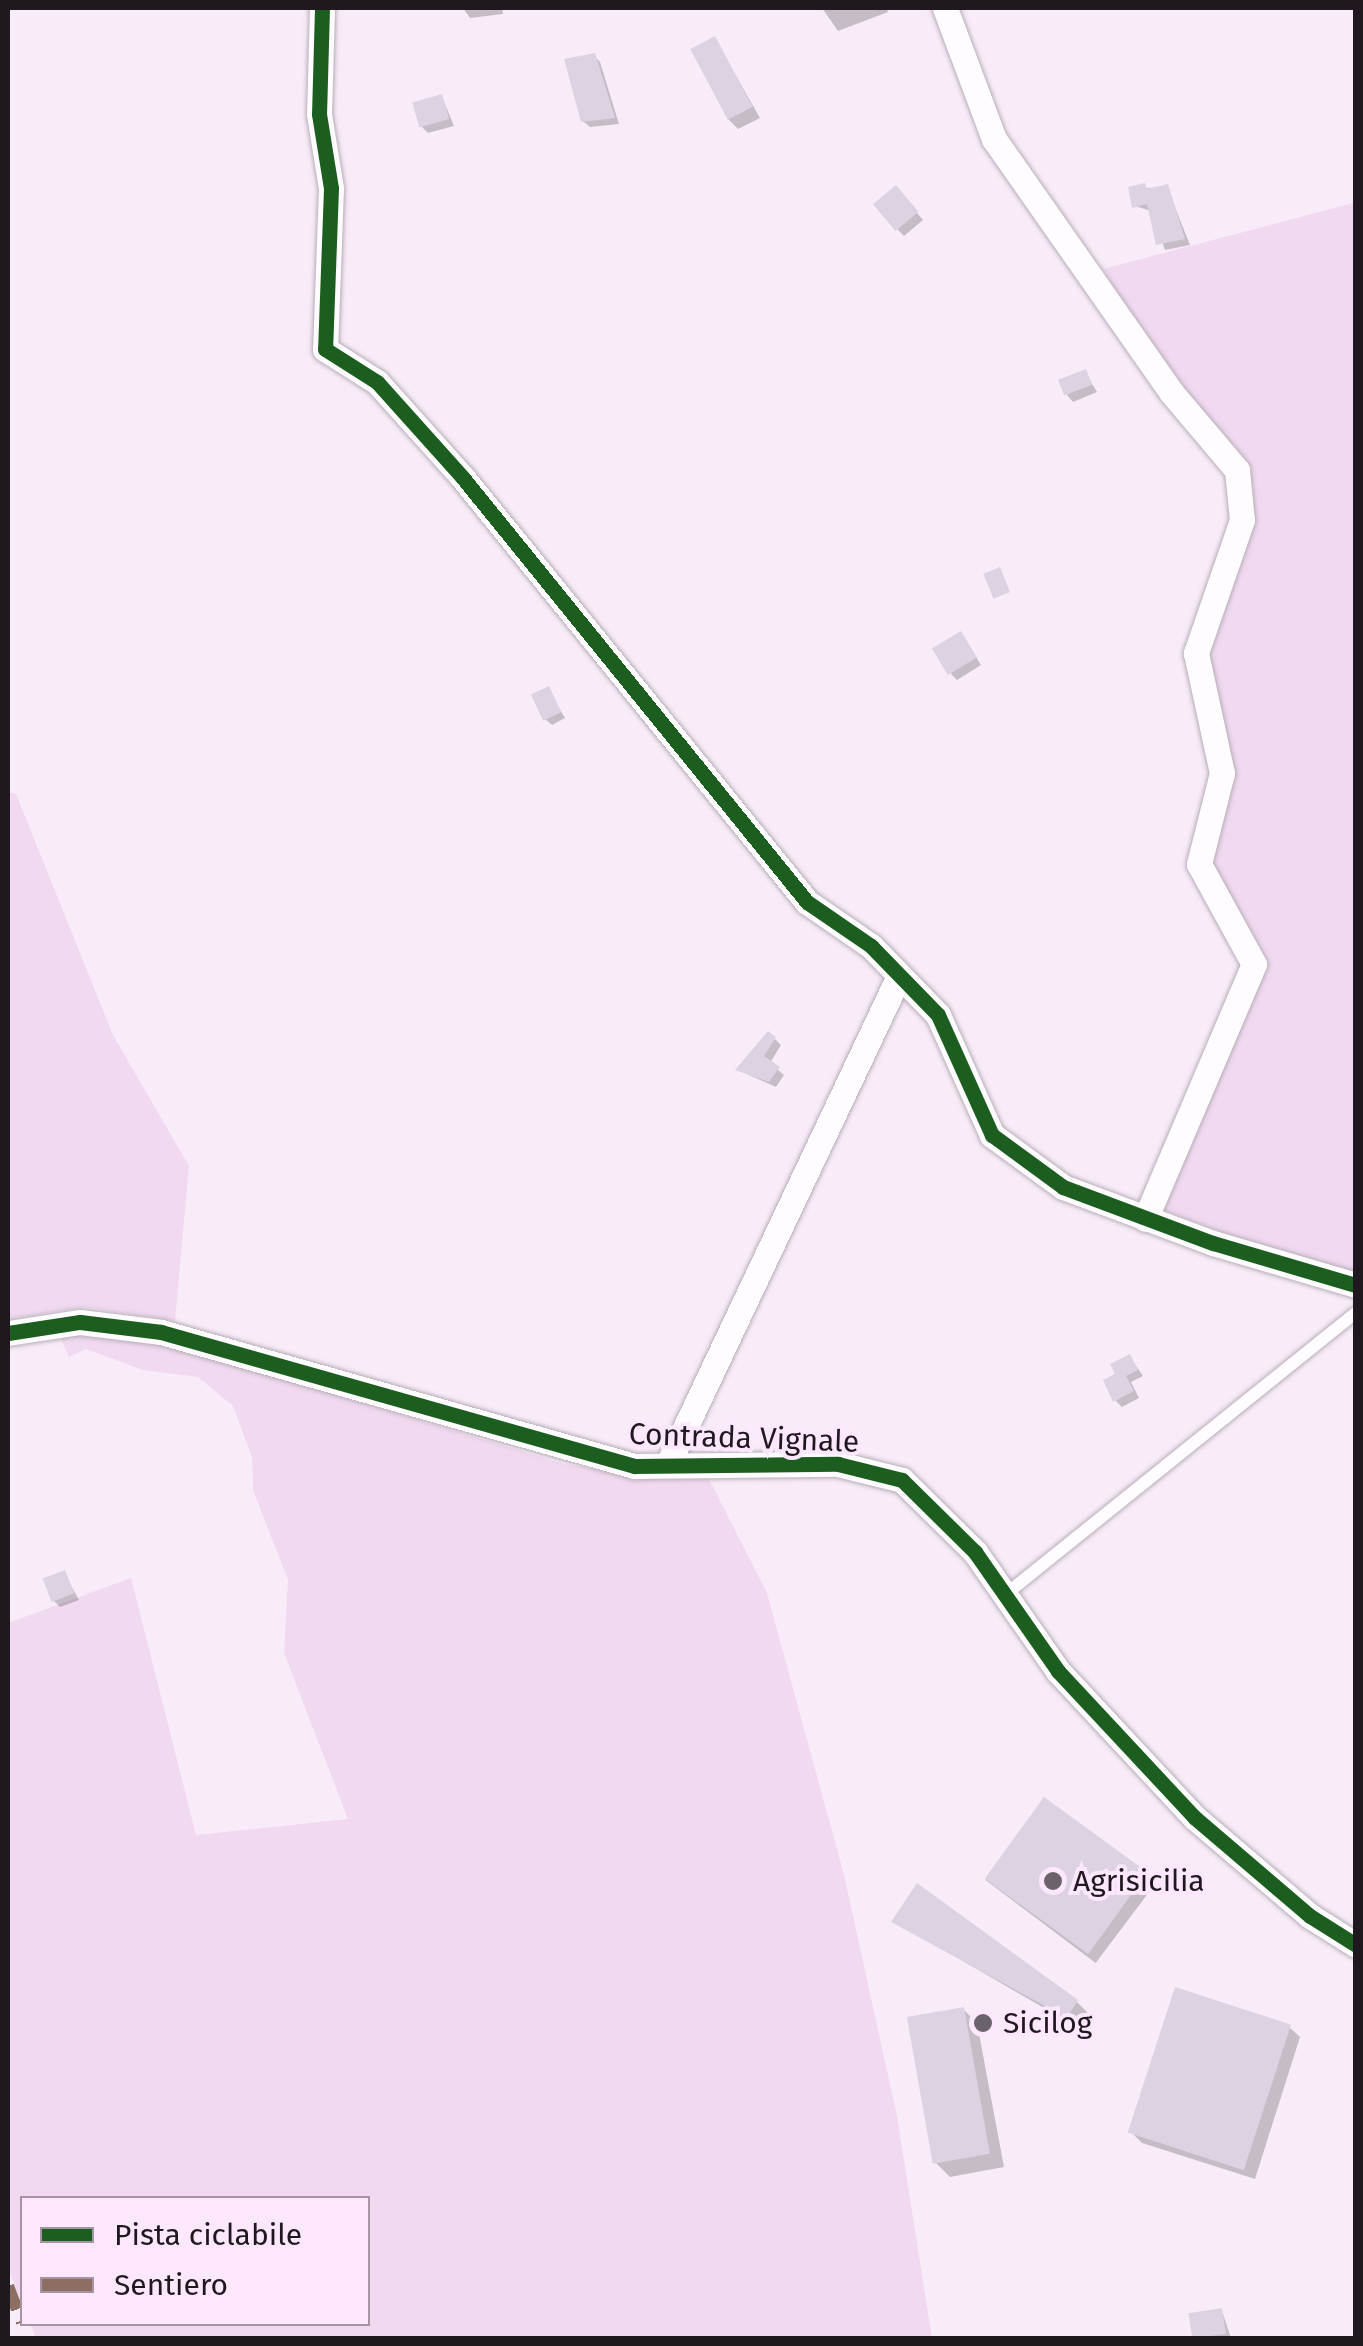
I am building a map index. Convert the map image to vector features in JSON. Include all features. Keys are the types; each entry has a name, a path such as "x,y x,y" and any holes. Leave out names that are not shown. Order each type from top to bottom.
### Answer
{"street":[{"path":"322,8 318,114 331,188 325,349 390,396 464,478 808,902 871,946 938,1016 992,1135 1063,1187 1145,1219 1356,1285"},
{"path":"945,8 994,139 1171,392 1237,470 1242,520 1196,653 1222,773 1199,864 1254,964 1145,1219"},
{"path":"668,1464 898,978"},
{"name":"Contrada Vignale","path":"8,1333 80,1322 161,1332 556,1449 634,1466 879,1471 930,1502 1006,1594 1058,1670 1194,1817 1310,1916 1356,1945"}],"lane":[{"path":"1006,1594 1356,1313"}],"shaded area":[{"path":"1353,203 1355,1276 1348,1278 1163,1210 1263,963 1209,862 1231,769 1202,648 1251,520 1103,269"},
{"path":"8,792 16,794 113,1035 189,1166 175,1321 84,1307 8,1319"},
{"path":"112,1334 167,1344 564,1464 635,1476 701,1471 709,1479 767,1593 844,1875 897,2116 932,2338 36,2338 31,2326 370,2326 370,2196 20,2196 20,2300 8,2268 8,1623 131,1578 196,1835 348,1819 284,1653 288,1580 253,1490 252,1457 233,1406 198,1377 143,1370 86,1349 69,1357 60,1336"}],"building":[{"path":"715,36 753,107 728,120 690,49"},
{"path":"595,53 615,118 581,122 564,59"},
{"path":"442,94 449,119 419,128 412,103"},
{"path":"1145,183 1147,189 1168,184 1185,239 1156,245 1147,204 1132,208 1128,187"},
{"path":"896,185 918,212 896,231 873,204"},
{"path":"1086,369 1092,385 1064,396 1058,380"},
{"path":"1000,567 1010,592 993,599 983,574"},
{"path":"961,631 977,658 948,675 932,649"},
{"path":"549,686 561,712 543,721 531,694"},
{"path":"768,1031 776,1037 764,1056 780,1067 769,1082 735,1070"},
{"path":"1130,1354 1138,1370 1126,1376 1134,1391 1113,1402 1103,1380 1115,1374 1110,1364"},
{"path":"65,1570 74,1593 52,1602 43,1579"},
{"path":"1044,1797 1148,1872 1088,1954 985,1879"},
{"path":"917,1883 1078,2000 1067,2018 891,1922"},
{"path":"1175,1987 1291,2025 1244,2170 1128,2133"},
{"path":"964,2007 990,2154 933,2164 907,2017"},
{"path":"1222,2308 1226,2334 1192,2338 1188,2313"}],"marked path":[{"path":"8,2286 20,2317"}],"cycle path":[{"path":"322,8 319,114 331,188 325,349 377,382 463,478 807,902 871,946 938,1015 992,1135 1063,1187 1213,1243 1356,1285"},
{"path":"8,1333 80,1322 161,1332 634,1466 838,1464 902,1480 975,1552 1058,1671 1194,1817 1310,1916 1356,1945"}],"place":[{"name":"Agrisicilia","path":"1053,1881"},
{"name":"Sicilog","path":"983,2023"}]}
